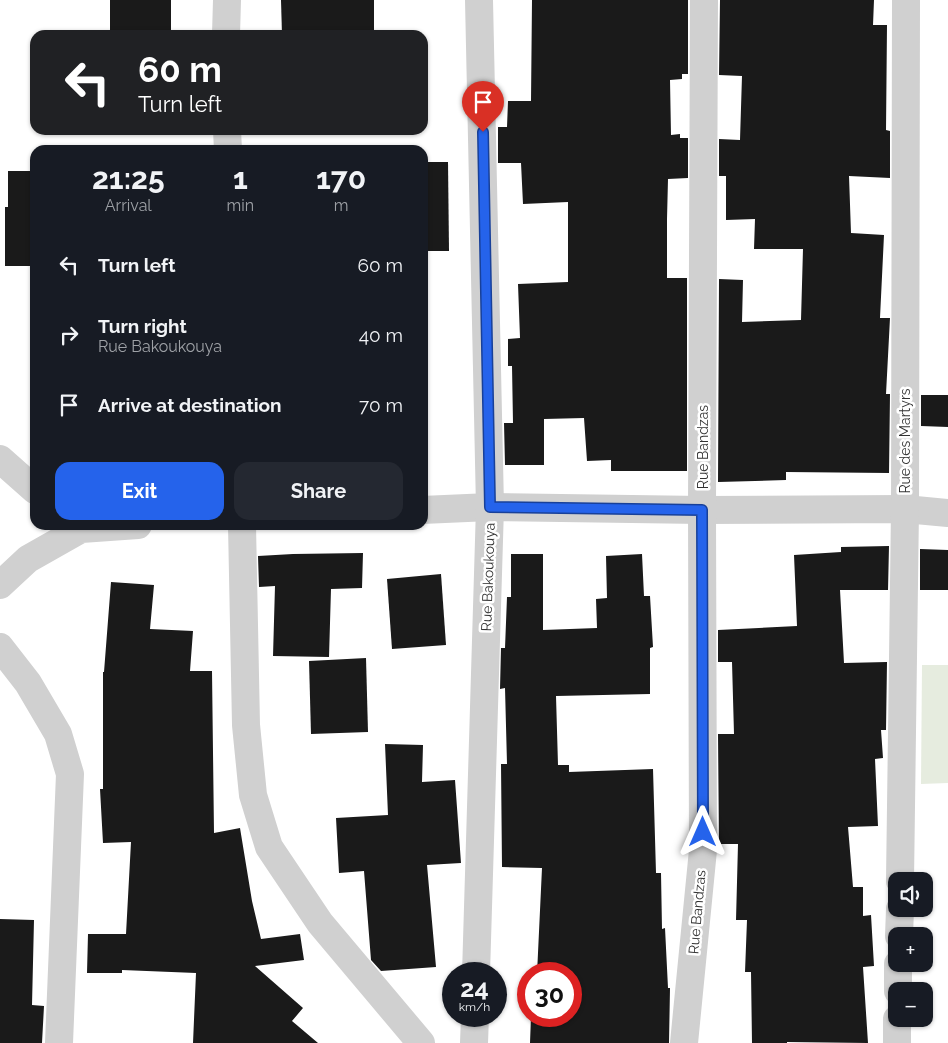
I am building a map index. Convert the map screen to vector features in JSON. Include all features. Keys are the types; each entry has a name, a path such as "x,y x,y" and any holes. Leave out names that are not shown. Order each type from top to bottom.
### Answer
{"street":[{"path":"226,30 227,0"},
{"name":"Rue Bakoukouya","path":"476,962 490,507 479,0"},
{"name":"Rue Bandzas","path":"684,1043 703,850 704,0"},
{"name":"Rue des Martyrs","path":"900,872 905,509 906,0"},
{"path":"0,459 30,486"},
{"path":"428,510 490,507 702,510 905,509 948,513"},
{"path":"0,585 28,559 73,530"},
{"path":"242,530 246,725 253,795 269,847 320,923 410,1039"},
{"path":"0,648 28,683 58,734 70,774 59,1043"},
{"path":"474,1043 475,1027"},
{"path":"897,1027 897,1043"}],"shaded area":[{"path":"922,665 948,665 948,783 921,784"}],"building":[{"path":"110,0 171,0 171,30 110,30"},
{"path":"281,0 374,0 374,30 282,30"},
{"path":"532,0 688,0 688,74 682,74 682,79 670,80 671,135 680,134 680,138 688,138 688,178 668,179 667,219 667,278 687,278 687,471 611,471 611,460 587,461 584,418 544,419 544,465 505,465 504,423 513,423 512,366 508,366 508,339 520,338 518,284 568,282 568,202 523,204 521,163 498,163 498,127 507,127 508,101 531,101"},
{"path":"720,0 874,0 873,25 887,25 886,130 890,131 890,178 849,176 851,233 884,235 880,318 890,318 886,394 890,394 889,473 786,472 786,480 718,482 719,279 743,280 742,322 801,320 803,249 754,249 755,219 726,220 726,176 719,176 719,139 740,140 742,76 719,75"},
{"path":"428,162 448,162 449,251 428,251"},
{"path":"8,171 30,171 30,266 5,266 5,207 8,207"},
{"path":"921,395 948,395 948,427 921,426"},
{"path":"889,546 888,590 840,590 844,663 887,662 886,730 881,730 883,758 875,759 878,826 848,827 853,887 863,887 863,916 871,915 874,966 863,967 868,1043 752,1043 751,972 745,972 747,920 736,920 738,844 719,844 718,734 734,734 732,662 718,662 718,630 797,626 794,555 841,552 841,547"},
{"path":"920,549 948,550 948,590 920,590"},
{"path":"363,553 362,588 331,589 329,657 273,656 275,586 259,587 258,556"},
{"path":"511,554 543,554 543,630 597,628 596,599 607,598 606,556 642,554 644,596 650,596 653,647 650,648 650,694 556,696 558,765 569,765 569,772 653,769 656,873 661,873 662,929 665,928 668,988 670,988 669,1043 530,1043 531,1027 582,1027 582,962 538,962 542,868 502,867 501,764 507,764 505,688 500,689 501,648 505,648 507,597 511,597"},
{"path":"441,574 446,645 392,649 387,579"},
{"path":"111,582 154,585 150,629 193,631 190,671 212,671 214,833 240,828 252,901 261,939 300,934 304,960 255,966 303,1008 292,1021 318,1043 193,1043 196,973 122,970 122,973 87,973 88,934 126,934 131,842 103,843 100,789 103,789 103,672"},
{"path":"366,658 368,732 311,734 309,661"},
{"path":"385,744 423,745 422,782 455,780 461,863 427,865 436,967 381,971 371,960 364,871 339,873 336,818 388,815"},
{"path":"0,919 34,920 32,1005 44,1006 42,1043 0,1043"}],"route":[{"path":"483,132 490,507 702,510 703,832"}]}
